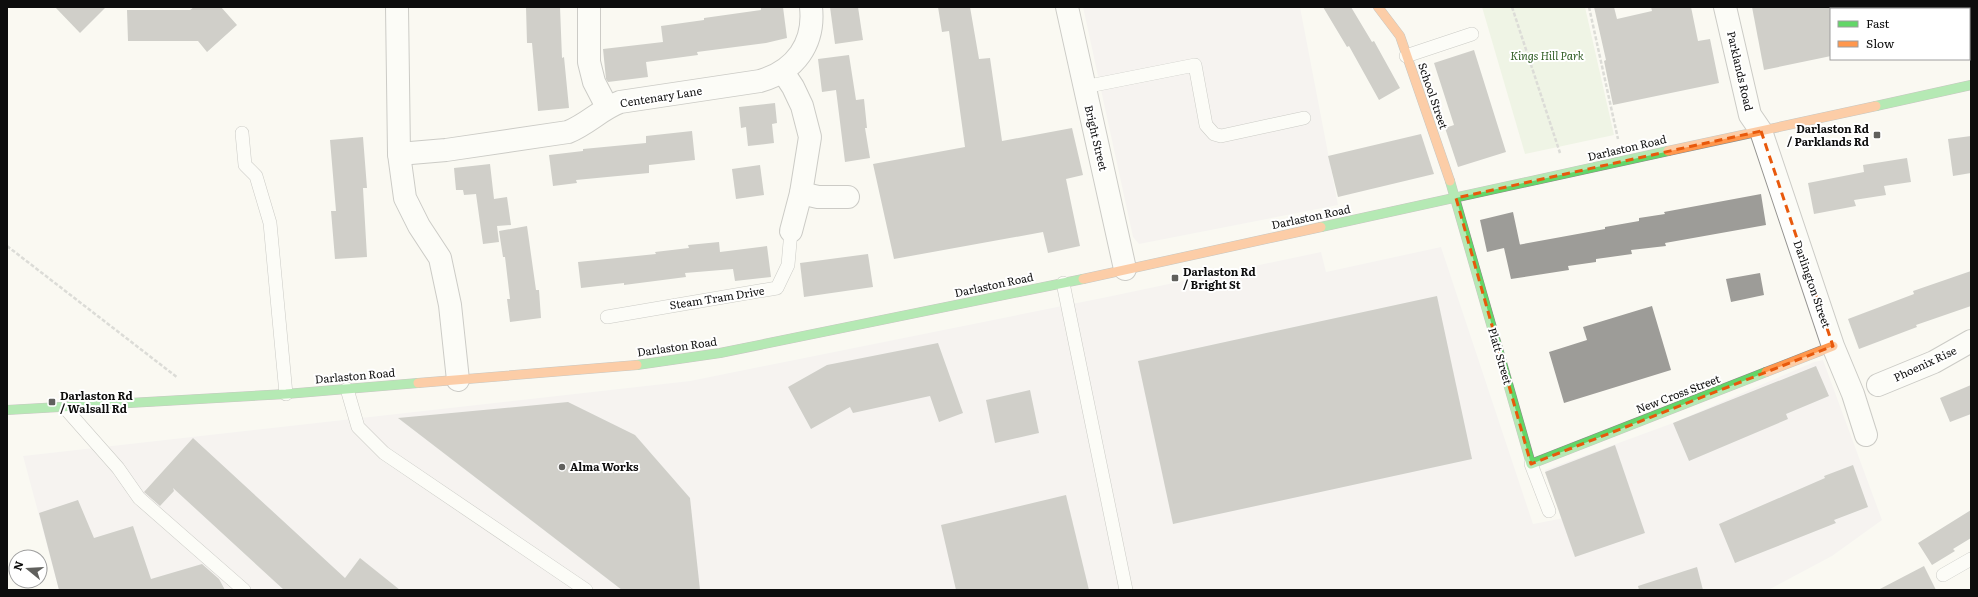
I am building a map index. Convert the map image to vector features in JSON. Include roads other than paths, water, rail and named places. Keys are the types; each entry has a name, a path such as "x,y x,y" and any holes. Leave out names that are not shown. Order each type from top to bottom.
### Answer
{"main road":[{"name":"School Street","path":"1378,7 1400,36 1456,198"},
{"name":"Darlaston Road","path":"7,410 207,400 286,394 647,364 720,353 1063,283 1971,85"},
{"name":"Platt Street","path":"1456,198 1531,464"},
{"name":"New Cross Street","path":"1531,464 1833,346"}],"street":[{"path":"396,7 399,154 405,198 419,226 440,258 450,305 458,380"},
{"path":"589,7 589,62 594,82 607,107"},
{"name":"Centenary Lane","path":"399,154 446,150 568,132 582,126 607,107 620,102 760,81 783,72 793,64 809,37 812,22 811,7"},
{"name":"Bright Street","path":"1067,7 1125,269"},
{"name":"Parklands Road","path":"1725,7 1750,115 1761,132"},
{"name":"Steam Tram Drive","path":"783,72 793,87 808,120 810,137 801,193 791,231"},
{"name":"Darlington Street","path":"1761,132 1833,346 1853,394 1866,435"},
{"path":"801,193 818,197 848,197"},
{"name":"Phoenix Rise","path":"1878,385 1934,362 1971,342"}],"lane":[{"path":"1406,56 1472,34"},
{"path":"1084,87 1194,65 1206,125 1214,134 1221,136 1304,118"},
{"path":"242,133 246,165 256,176 270,223 286,394"},
{"name":"Steam Tram Drive","path":"607,317 777,288 788,265 791,231"},
{"path":"1063,283 1126,590"},
{"path":"347,389 358,427 384,453 586,590"},
{"path":"65,408 118,468 139,498 244,590"},
{"name":"Platt Street","path":"1531,464 1549,511"},
{"path":"1943,575 1971,559"}],"place":[{"name":"Darlaston Rd / Parklands Rd","path":"1877,135"},
{"name":"Darlaston Rd / Bright St","path":"1175,278"},
{"name":"Darlaston Rd / Walsall Rd","path":"52,402"},
{"name":"Alma Works","path":"562,467"}],"park label":[{"name":"Kings Hill Park","path":"1547,56"}]}
